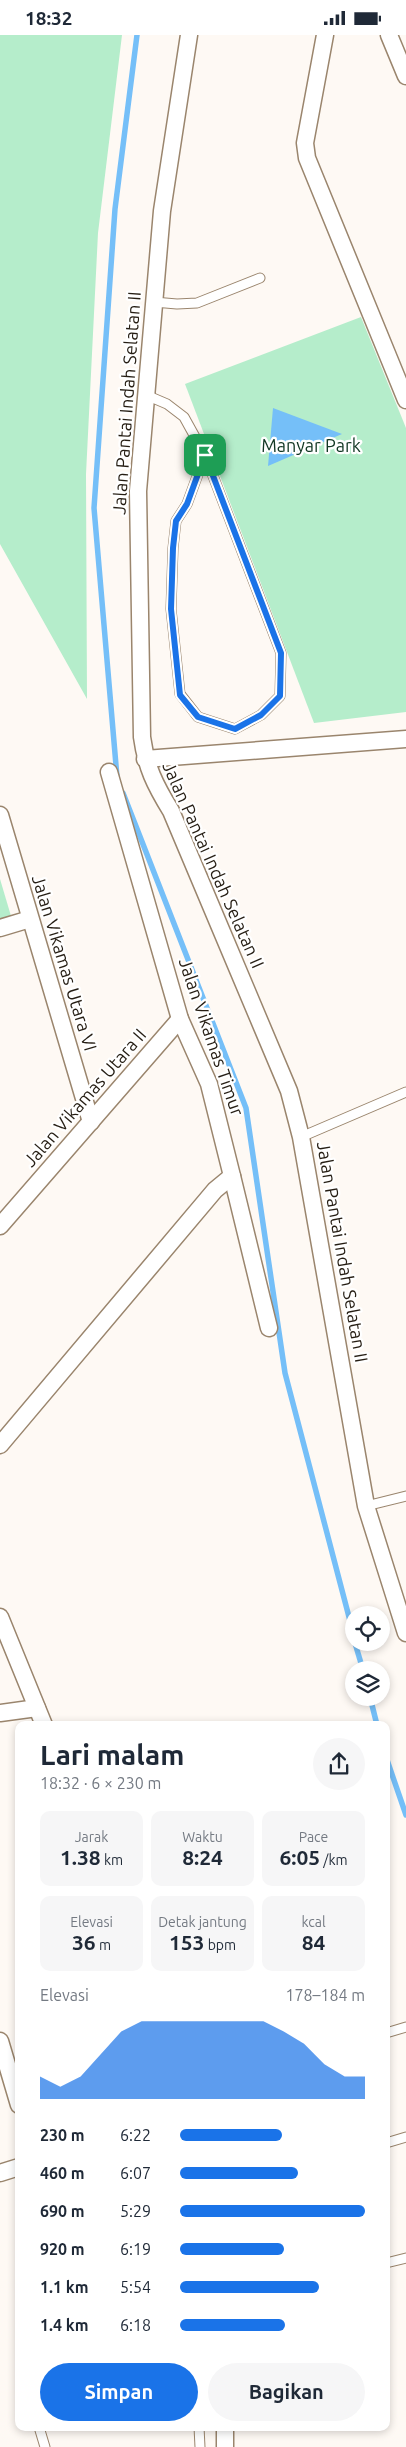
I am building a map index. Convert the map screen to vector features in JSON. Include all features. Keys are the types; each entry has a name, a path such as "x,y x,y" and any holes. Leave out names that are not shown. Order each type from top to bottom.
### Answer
{"street":[{"name":"Jalan Pantai Indah Selatan II","path":"189,35 162,211 138,491 141,716 145,759 153,782 171,811 289,1091 301,1137 366,1506 406,1633"},
{"path":"324,35 305,143 307,158 406,400"},
{"path":"389,35 406,76"},
{"path":"145,759 406,739"},
{"name":"Jalan Vikamas Timur","path":"109,772 180,1019 209,1084 269,1328"},
{"name":"Jalan Vikamas Utara VI","path":"0,815 91,1122"},
{"path":"0,927 30,919"},
{"name":"Jalan Vikamas Utara II","path":"1,1223 180,1019"},
{"path":"0,1445 215,1190 232,1176"},
{"path":"0,1617 43,1721"},
{"path":"0,1654 11,1641"},
{"path":"0,1713 38,1708"},
{"path":"0,2041 15,2092"},
{"path":"0,2173 15,2168"},
{"path":"225,2431 225,2447"}],"lane":[{"path":"154,302 197,303 260,278"},
{"path":"146,395 167,404 184,417 205,455 281,653 280,696 261,715 235,729 198,717 180,695 171,609 173,548 176,521 187,504 205,455"},
{"path":"301,1137 406,1092"},
{"path":"366,1506 406,1496"},
{"path":"390,2032 406,2027"},
{"path":"390,2142 406,2137"},
{"path":"390,2262 406,2258"},
{"path":"41,2431 45,2447"},
{"path":"199,2431 200,2447"}],"green space":[{"path":"0,35 122,35 98,233 86,474 87,699 0,544"},
{"name":"Manyar Park","path":"361,317 406,428 406,712 314,723 185,384"},
{"path":"0,879 11,916 0,920"}],"water":[{"path":"273,408 342,434 268,466"}],"waterway":[{"path":"117,777 94,508 115,209 137,35"},
{"path":"123,793 246,1108 285,1373 346,1606"},
{"path":"357,1651 360,1661"},
{"path":"372,1706 376,1721"},
{"path":"390,1769 406,1815"}],"route":[{"path":"205,455 281,653 280,696 261,715 235,729 198,717 180,695 171,609 173,548 176,521 187,504 205,455"}]}
